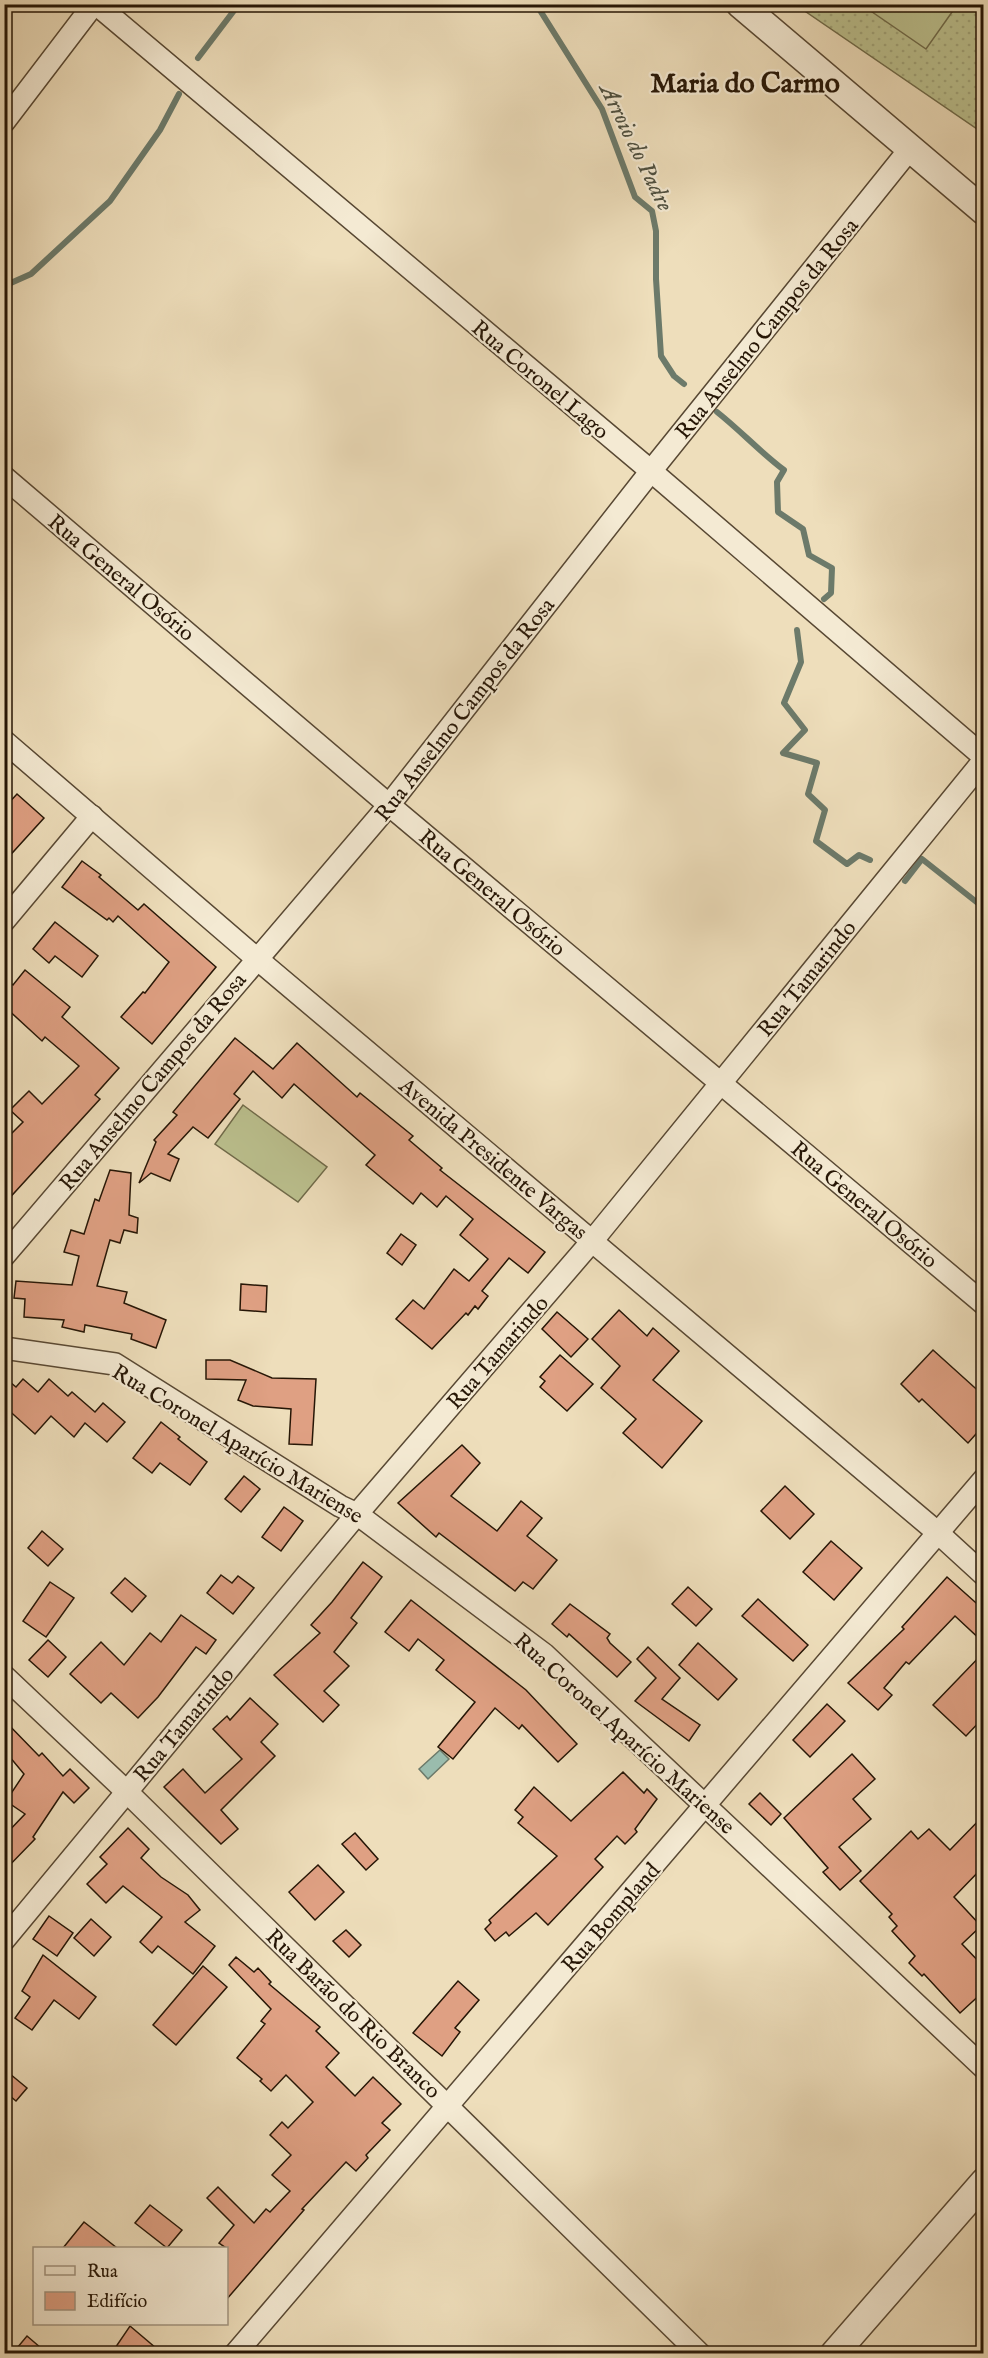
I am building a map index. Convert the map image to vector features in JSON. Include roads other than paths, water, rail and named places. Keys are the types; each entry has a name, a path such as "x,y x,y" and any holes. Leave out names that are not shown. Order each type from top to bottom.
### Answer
{"street":[{"path":"4,122 95,4"},
{"name":"Rua Coronel Lago","path":"95,4 651,471 984,758"},
{"path":"740,4 909,150 984,211"},
{"name":"Rua Anselmo Campos da Rosa","path":"4,1256 256,958 389,805 651,471 909,150"},
{"name":"Rua General Osório","path":"4,477 389,805 984,1304"},
{"name":"Avenida Presidente Vargas","path":"4,741 256,958 593,1240 984,1575"},
{"name":"Rua Tamarindo","path":"4,1940 357,1514 593,1240 984,758"},
{"path":"4,921 92,816"},
{"name":"Rua Coronel Aparício Mariense","path":"4,1348 115,1364 340,1506 357,1514 544,1654 984,2068"},
{"name":"Rua Bompland","path":"235,2354 706,1806 936,1532 984,1479"},
{"name":"Rua Barão do Rio Branco","path":"4,1676 127,1792 700,2354"},
{"path":"834,2354 984,2182"}],"waterway":[{"path":"198,58 239,4"},
{"name":"Arroio do Padre","path":"536,4 602,109 635,197 652,211 656,231 656,279 661,356 674,376 684,384"},
{"path":"4,286 31,274 110,201 160,130 179,94"},
{"name":"Arroio do Padre","path":"717,412 784,470 777,482 778,512 803,529 809,555 832,568 831,593 824,599"},
{"name":"Arroio do Padre","path":"797,630 801,662 784,703 805,730 783,753 817,763 808,794 825,810 816,841 847,864 859,855 870,860"},
{"name":"Arroio do Padre","path":"905,881 922,859 979,904 984,934"}],"district":[{"name":"Maria do Carmo","path":"745,82"}]}
